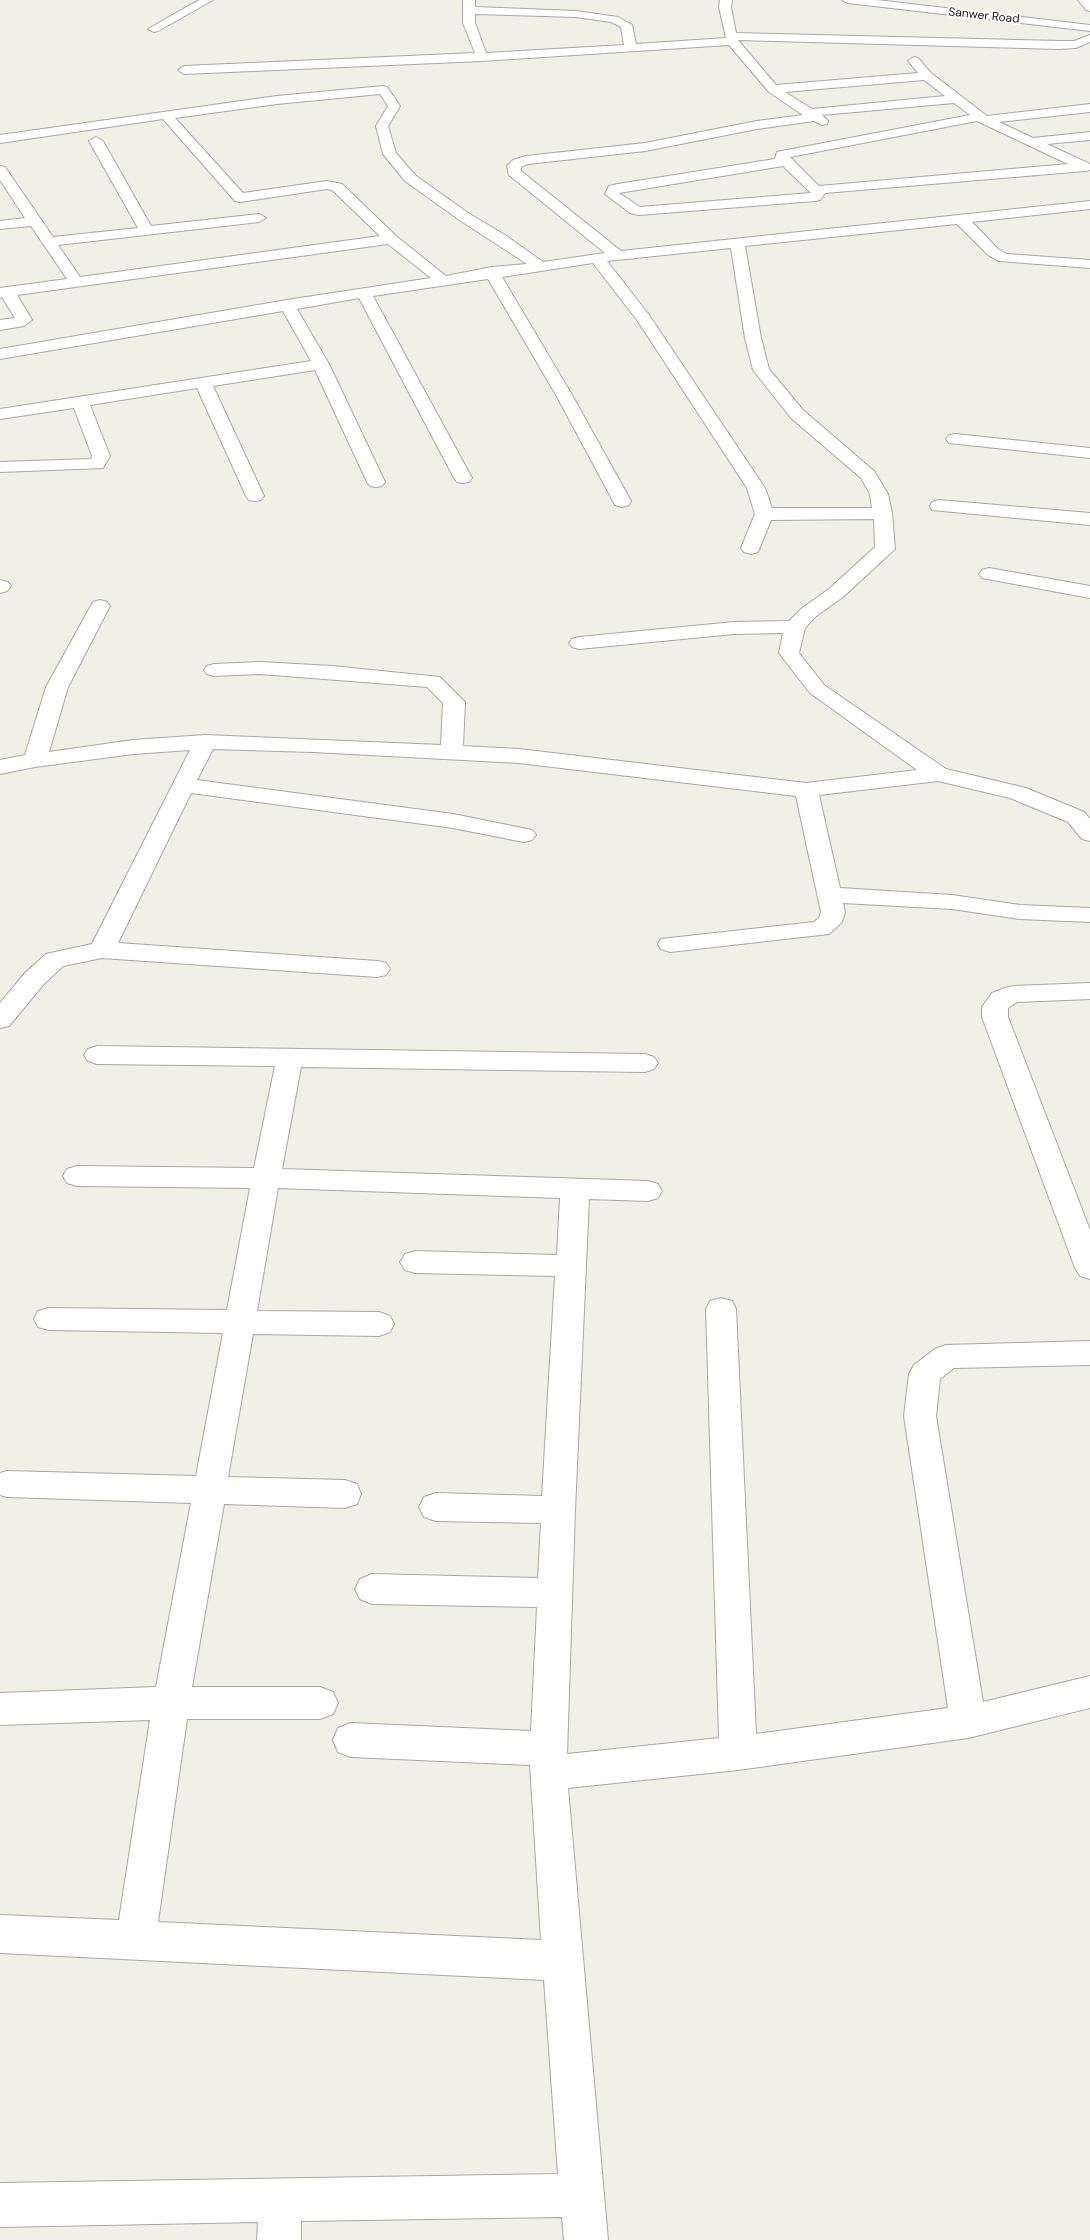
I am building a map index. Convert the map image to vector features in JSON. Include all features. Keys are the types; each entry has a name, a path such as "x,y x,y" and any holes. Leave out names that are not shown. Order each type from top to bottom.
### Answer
{"street":[{"path":"154,30 206,0"},
{"path":"726,0 725,7 732,39 773,89 853,142"},
{"name":"Sanwer Road","path":"848,0 1090,28"},
{"name":"Sanwer Road","path":"915,0 1090,20"},
{"path":"1084,0 1090,8"},
{"path":"482,57 469,23 468,5 614,19 626,26 631,48"},
{"path":"184,70 482,57 631,48 732,39 1076,44 1090,38"},
{"path":"914,61 927,76 954,99 982,118 1088,168"},
{"path":"344,94 348,64"},
{"path":"773,89 927,76"},
{"path":"0,139 166,115 383,90 394,106 382,126 390,154 410,178 463,216 500,238 540,266"},
{"path":"618,256 514,172 514,166 526,160 646,147 812,115 954,99"},
{"path":"786,161 618,188 614,189 612,194 635,210 815,197 819,194 816,190 786,161 781,157 784,154 982,118 1090,108"},
{"path":"166,115 259,218 285,253"},
{"path":"1031,142 1090,136"},
{"path":"96,141 147,231"},
{"path":"816,190 1088,168"},
{"path":"0,170 76,282"},
{"path":"686,177 715,204"},
{"path":"240,198 327,185 337,187 391,239 443,281"},
{"path":"0,354 492,272 597,258 1090,205"},
{"path":"49,242 259,218"},
{"path":"962,220 993,252 1004,258 1090,264"},
{"path":"0,226 34,221"},
{"path":"0,325 18,323 24,320 3,293 391,239"},
{"path":"737,243 753,338 761,370 797,414 868,475 879,494 882,513 885,550 802,620 789,653 817,689 938,774"},
{"path":"597,258 643,318 756,488 764,514 751,548"},
{"path":"492,272 564,395 622,501"},
{"path":"364,293 463,478"},
{"path":"287,305 321,364 376,482"},
{"path":"0,414 321,364"},
{"path":"203,382 255,496"},
{"path":"0,466 97,464 101,456 80,402"},
{"path":"955,440 1090,454"},
{"path":"939,506 1090,519"},
{"path":"764,514 882,513"},
{"path":"989,574 1090,592"},
{"path":"35,760 57,687 100,606"},
{"path":"579,643 802,620"},
{"path":"214,670 260,668 332,672 432,682 454,702 452,752"},
{"path":"102,950 206,742"},
{"path":"0,767 35,760 133,747 206,742 313,745 519,756 806,790 938,774 1018,793 1076,817 1090,834"},
{"path":"183,785 453,821 524,835"},
{"path":"670,944 820,929 830,922 833,912 806,790"},
{"path":"829,896 952,902 1020,912 1090,915"},
{"path":"0,1020 34,979 55,960 102,950 377,969"},
{"path":"1090,991 1014,994 1001,1000 995,1008 995,1017 1090,1268"},
{"path":"98,1055 645,1063"},
{"path":"136,1940 171,1703 266,1178 290,1057"},
{"path":"77,1176 266,1178 648,1191"},
{"path":"575,1189 554,1593 549,1761 581,2195 586,2240"},
{"path":"415,1262 571,1266"},
{"path":"721,1309 738,1753"},
{"path":"49,1318 379,1324"},
{"path":"968,1722 920,1416 925,1374 946,1357 1090,1353"},
{"path":"7,1484 345,1494"},
{"path":"436,1507 558,1510"},
{"path":"372,1589 554,1593"},
{"path":"351,1740 549,1761 738,1753 968,1722 1090,1692"},
{"path":"0,1709 171,1703 320,1703"},
{"path":"0,1934 564,1961"},
{"path":"0,2205 280,2220 581,2195"}]}
